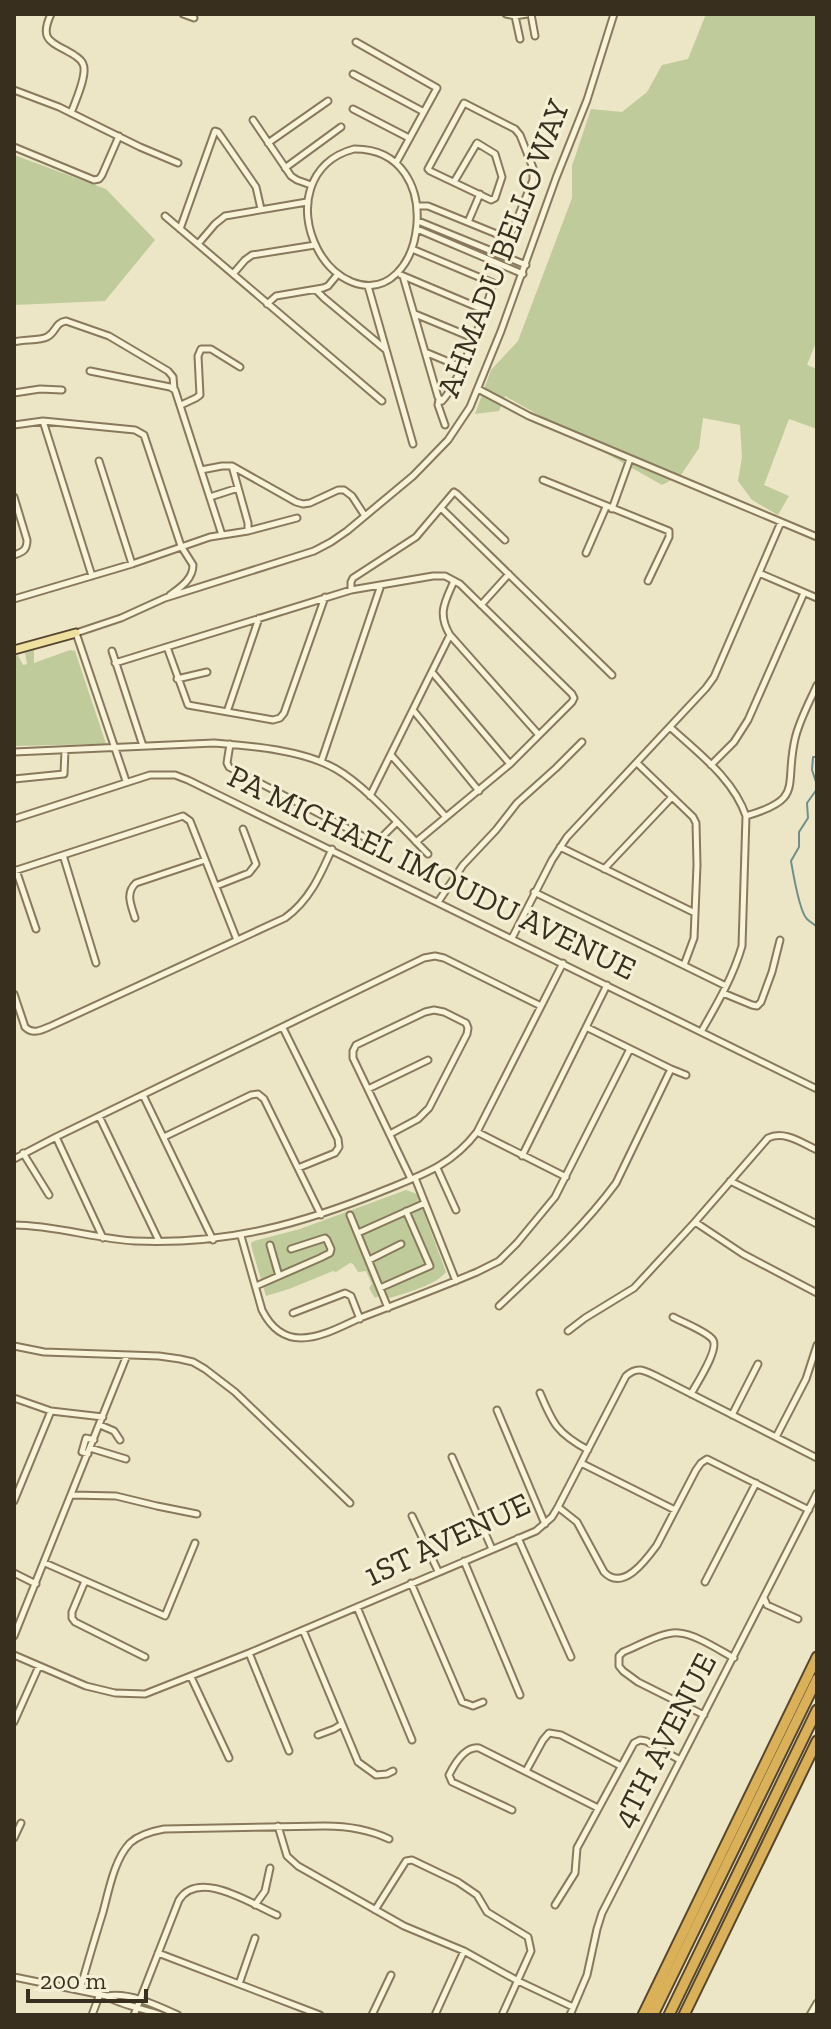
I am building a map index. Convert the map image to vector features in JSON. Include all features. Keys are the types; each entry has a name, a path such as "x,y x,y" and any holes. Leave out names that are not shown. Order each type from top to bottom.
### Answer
{"highway":[{"path":"643,2015 817,1657"},
{"path":"653,2015 817,1679"},
{"path":"669,2015 817,1710"},
{"path":"684,2015 817,1741"},
{"path":"684,1929 719,1879"},
{"path":"716,1949 733,1883"}],"main road":[{"name":"AHMADU BELLO WAY","path":"14,650 76,633"}],"street":[{"path":"51,14 45,27 50,41 81,59 84,65 71,113"},
{"path":"183,14 194,18"},
{"path":"506,14 529,14 535,36"},
{"name":"AHMADU BELLO WAY","path":"76,633 121,618 165,598 314,551 365,516 413,476 448,440 470,407 523,275 587,100 614,14"},
{"path":"515,16 520,39"},
{"path":"356,42 437,88 396,163"},
{"path":"353,74 424,112"},
{"path":"14,90 178,163"},
{"path":"268,143 328,101"},
{"path":"417,206 428,206 507,239 511,237 534,172 518,132 464,103 429,166 430,171 493,200 502,177 495,154 477,143 454,182"},
{"path":"353,109 409,138"},
{"path":"253,120 294,179 311,185"},
{"path":"285,168 341,127"},
{"path":"180,229 217,131 256,187 261,209"},
{"path":"14,147 94,180 102,175 119,136"},
{"path":"370,149 396,163 412,185 417,206 418,221 412,249 400,275 368,286 349,281 328,266 315,245 307,202 311,185 320,169 342,152 370,149"},
{"path":"468,222 480,194"},
{"path":"198,244 221,218 229,214 307,202"},
{"path":"165,216 382,401"},
{"path":"418,221 526,265"},
{"path":"417,229 523,275"},
{"path":"233,274 252,255 315,245"},
{"path":"412,249 492,281 493,287 461,367 445,399 439,400"},
{"path":"507,268 510,259"},
{"path":"267,304 276,296 328,286 338,274"},
{"path":"400,275 484,310"},
{"path":"400,275 414,313 445,425"},
{"path":"368,286 413,444"},
{"path":"316,290 386,349"},
{"path":"414,313 473,338"},
{"path":"14,342 47,337 60,322 66,321 109,336 168,371 173,377 174,389 222,535"},
{"path":"181,405 200,395 198,356 201,349 211,349 240,367"},
{"path":"424,351 461,367"},
{"path":"90,371 174,389"},
{"path":"478,389 529,416 817,537"},
{"path":"14,393 62,390"},
{"path":"43,421 92,576"},
{"path":"14,425 43,421 135,430 146,438 181,546 193,565 183,585 165,598"},
{"path":"586,553 630,459"},
{"path":"99,461 132,564"},
{"path":"201,470 232,466 303,504 344,490 352,496 365,516"},
{"path":"232,466 248,531"},
{"path":"543,480 669,531 648,581"},
{"path":"210,497 238,488"},
{"path":"351,590 353,578 416,537 454,492 505,540"},
{"path":"14,497 27,540 23,552 14,555"},
{"path":"441,508 612,675"},
{"path":"14,599 181,546 297,518"},
{"path":"512,938 560,847 714,677 781,522"},
{"path":"759,573 817,598"},
{"path":"481,605 509,574"},
{"path":"115,663 351,590 433,576 445,576 454,581 574,698 510,764 416,842"},
{"path":"454,581 442,614 450,635 539,735"},
{"path":"321,762 381,584"},
{"path":"711,765 734,742 748,720 804,593"},
{"path":"167,647 188,705 273,720 280,718 325,597"},
{"path":"227,712 260,617"},
{"path":"76,633 126,781"},
{"path":"370,796 450,635"},
{"path":"112,651 143,746"},
{"path":"177,679 207,672"},
{"path":"432,672 510,764"},
{"path":"746,816 768,809 785,797 791,778 795,738 817,685"},
{"path":"413,710 479,791"},
{"path":"670,727 735,791 746,816 742,946 725,990 701,1032"},
{"path":"438,902 463,865 517,803 582,742"},
{"path":"230,744 229,767 370,840 379,840 397,822"},
{"path":"14,752 230,744 269,749 337,769 370,796 428,854"},
{"path":"14,779 64,774 65,750"},
{"path":"391,754 446,817"},
{"path":"637,763 693,817 697,829 694,938 684,965"},
{"name":"PA MICHAEL IMOUDU AVENUE","path":"14,819 150,775 163,774 188,780 817,1089"},
{"path":"604,869 672,797"},
{"path":"36,929 15,871 183,816 190,821 237,940"},
{"path":"216,886 249,873 256,864 243,829"},
{"path":"560,847 695,913"},
{"path":"14,994 25,1027 32,1032 37,1031 237,940 295,911 314,886 332,849"},
{"path":"63,855 96,963"},
{"path":"135,918 128,895 136,883 205,860"},
{"path":"534,892 684,965 757,1006 772,972 780,940"},
{"path":"14,1159 424,958 444,958 541,1006"},
{"path":"14,1225 103,1238 159,1242 213,1240 241,1236 321,1215 437,1168 466,1147 477,1132 563,963"},
{"path":"522,1156 607,985"},
{"path":"390,1134 418,1119 429,1108 467,1034 466,1023 444,1012 425,1012 356,1045 353,1051 353,1058 390,1134 425,1203 456,1281"},
{"path":"586,1027 686,1075"},
{"path":"283,1028 338,1139 339,1147 335,1153 298,1168"},
{"path":"241,1236 267,1321 281,1333 301,1338 360,1319 499,1261 555,1197 630,1049"},
{"path":"368,1089 428,1060"},
{"path":"499,1306 549,1259 616,1183 671,1069"},
{"path":"164,1137 258,1094 264,1099 321,1215"},
{"path":"143,1095 213,1240"},
{"path":"99,1116 159,1242"},
{"path":"477,1132 566,1177"},
{"path":"568,1331 634,1288 768,1138 773,1135 786,1136 816,1147"},
{"path":"56,1137 103,1238"},
{"path":"23,1153 49,1195"},
{"path":"437,1168 456,1210"},
{"path":"730,1181 817,1224"},
{"path":"358,1233 425,1203"},
{"path":"380,1288 430,1266 406,1211"},
{"path":"350,1215 388,1308"},
{"path":"695,1222 750,1258 817,1293"},
{"path":"256,1286 330,1253 331,1249 325,1238 291,1249"},
{"path":"369,1260 401,1244"},
{"path":"270,1245 279,1276"},
{"path":"293,1313 345,1293 350,1295 360,1319"},
{"path":"673,1317 706,1334 715,1344 711,1358 691,1394"},
{"path":"776,1437 803,1387 817,1345"},
{"path":"14,1346 44,1352 127,1355 193,1362 235,1392 350,1503"},
{"path":"126,1459 82,1452 81,1449 86,1438 94,1440 127,1355"},
{"path":"732,1415 758,1364"},
{"name":"1ST AVENUE","path":"14,1655 86,1686 115,1693 145,1694 536,1531 558,1507 626,1376 638,1369 817,1458"},
{"path":"540,1393 558,1430 588,1450"},
{"path":"14,1398 51,1411 103,1417"},
{"path":"497,1410 545,1524"},
{"path":"15,1498 51,1411"},
{"path":"100,1425 114,1431 120,1440"},
{"path":"14,1636 89,1451"},
{"path":"452,1457 492,1549"},
{"path":"558,1507 577,1522 604,1572 616,1580 628,1575 649,1556 696,1470 707,1459 809,1510"},
{"path":"581,1463 675,1510"},
{"path":"705,1582 756,1483"},
{"name":"4TH AVENUE","path":"570,2015 587,1975 602,1913 817,1493"},
{"path":"72,1495 116,1496 197,1514"},
{"path":"412,1516 438,1571"},
{"path":"518,1538 571,1657"},
{"path":"45,1563 165,1616 195,1543"},
{"path":"464,1561 520,1695"},
{"path":"14,1573 36,1584"},
{"path":"85,1581 72,1612 75,1622 145,1657"},
{"path":"411,1583 462,1702 473,1706 483,1702"},
{"path":"764,1597 767,1605 798,1619"},
{"path":"357,1607 412,1740"},
{"path":"303,1630 358,1762 376,1775 393,1771"},
{"path":"704,1715 629,1676 619,1666 619,1656 677,1632 734,1658"},
{"path":"249,1653 289,1751"},
{"path":"14,1722 39,1666"},
{"path":"191,1677 229,1758"},
{"path":"318,1735 342,1724"},
{"path":"526,1771 549,1733 561,1735 621,1766"},
{"path":"555,1905 575,1873 577,1848 634,1743 640,1740 680,1760"},
{"path":"512,1810 452,1782 449,1775 468,1749 474,1746 598,1808"},
{"path":"14,1838 21,1823"},
{"path":"278,1826 283,1847 292,1862 404,1926 464,1951 573,2007"},
{"path":"80,1990 123,1854 130,1844 146,1834 164,1829 344,1826 389,1839"},
{"path":"375,1910 406,1861 412,1860 458,1882 477,1895 487,1912 528,1937 531,1951 502,2015"},
{"path":"255,1905 265,1891 270,1868"},
{"path":"134,2015 183,1893 190,1889 229,1891 277,1915"},
{"path":"239,1984 255,1938"},
{"path":"435,2015 464,1951"},
{"path":"158,1953 320,2015"},
{"path":"372,2015 391,1975"},
{"path":"14,1977 100,1994 118,2002 138,2003 178,2015"},
{"path":"92,2015 100,1994"},
{"path":"138,2003 161,2015"},
{"path":"810,2015 817,2003"}],"green space":[{"path":"706,14 817,14 817,340 807,365 817,369 817,429 789,419 764,485 789,496 778,515 752,500 738,481 742,457 740,425 703,418 699,448 681,475 662,485 505,396 499,411 475,414 491,370 518,341 572,198 572,166 591,109 622,112 647,92 662,65 688,59"},
{"path":"14,155 106,189 155,240 105,301 14,305"},
{"path":"34,650 34,663 75,651 106,744 14,746 14,656 18,655 23,665 27,664 25,653"},
{"path":"406,1190 417,1194 446,1272 441,1277 425,1286 381,1301 369,1288 372,1284 366,1271 358,1272 350,1263 336,1272 266,1296 251,1243 300,1229"}],"waterway":[{"path":"817,757 813,757 812,770 817,785"},
{"path":"817,789 807,803 808,818 799,832 799,847 791,861 801,908 807,919 817,927"}]}
